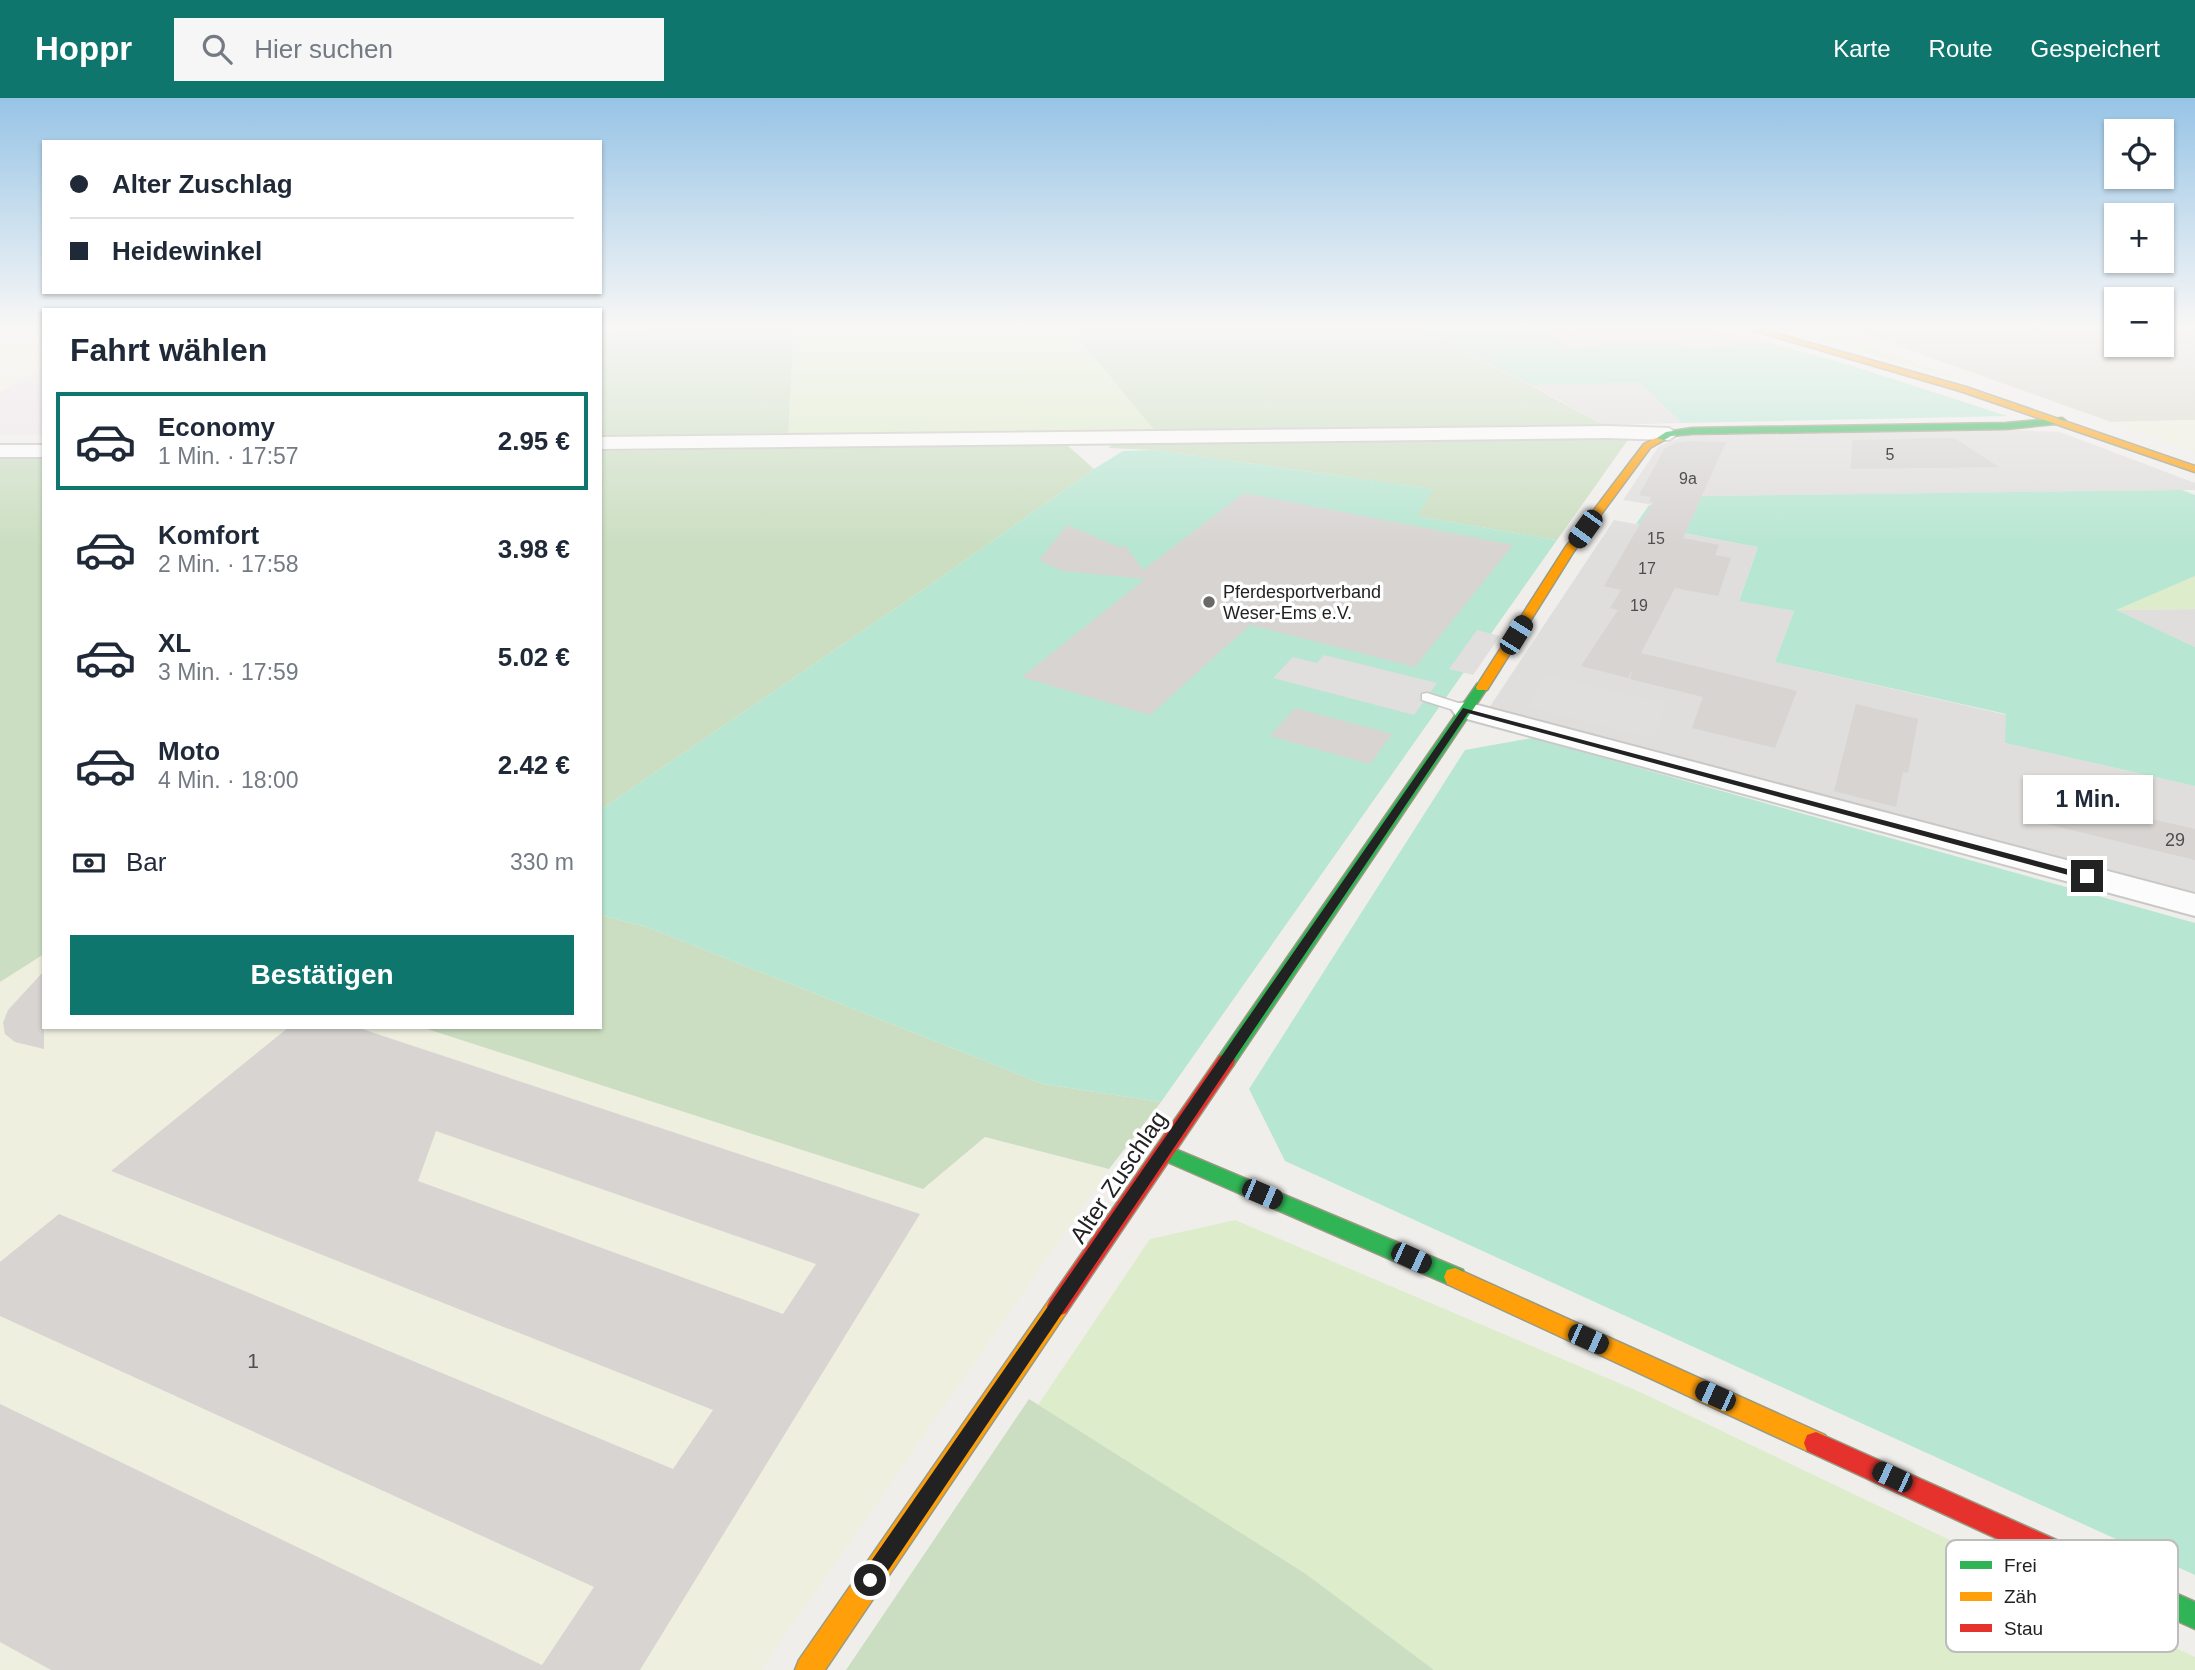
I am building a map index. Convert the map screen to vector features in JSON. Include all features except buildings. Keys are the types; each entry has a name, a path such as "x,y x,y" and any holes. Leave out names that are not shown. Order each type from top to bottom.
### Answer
{"street":[{"path":"1994,399 2195,469"},
{"path":"602,443 1608,432 1669,434 1716,430 2006,426 2062,421"},
{"name":"Alter Zuschlag","path":"808,1670 1466,710 1577,539 1647,446 1669,434"},
{"path":"0,451 42,451"},
{"path":"1466,710 2195,905"},
{"path":"1163,1152 1386,1246 2029,1540"},
{"path":"2178,1608 2195,1616"}],"lane":[{"path":"1427,697 1466,710"}],"path":[{"path":"1553,399 1608,432"}],"shaded area":[{"path":"0,399 42,399 42,435 0,434"},
{"path":"1557,399 1657,399 1682,423 1604,425"},
{"path":"2048,399 2195,399 2195,420 2111,422"},
{"path":"1993,429 2060,432 2195,483 2195,490 1698,496 1690,511 1623,500 1659,446 1685,436"},
{"path":"1614,520 1758,547 1739,600 1794,611 1775,662 2007,715 2005,743 2195,786 2195,895 1489,708"},
{"path":"2195,609 2195,647 2115,610"},
{"path":"1477,630 1500,636 1473,675 1449,669"},
{"path":"1324,655 1437,683 1414,715 1273,678 1293,657 1317,663"},
{"path":"1546,675 1667,704 1653,738 1527,707"}],"green space":[{"path":"602,399 790,399 788,435 602,438"},
{"path":"790,399 1129,399 1156,432 788,435"},
{"path":"1129,399 1556,399 1604,425 1156,432"},
{"path":"1657,399 1956,399 2007,416 1682,423"},
{"path":"2195,420 2195,452 2111,422"},
{"path":"1630,437 1557,540 1416,516 1433,489 1154,450 1108,448 1128,443"},
{"path":"1067,445 1094,469 933,583 602,809 602,451"},
{"path":"1154,450 1434,489 1417,516 1557,540 1161,1102 1043,1084 647,927 602,916 602,809 1123,451"},
{"path":"42,458 42,955 0,982 0,459"},
{"path":"2182,490 2195,495 2195,576 2116,610 2195,647 2195,786 2005,743 2006,714 1775,662 1794,611 1739,601 1758,547 1636,524 1649,505 1690,511 1698,496"},
{"path":"2195,576 2195,609 2115,610"},
{"path":"1532,738 2195,923 2195,1575 2178,1567 2178,1540 2118,1540 1285,1161 1249,1089 1465,750"},
{"path":"602,916 647,927 1043,1084 1161,1102 1109,1169 985,1137 923,1189 427,1029 602,1029"},
{"path":"42,955 42,1029 427,1029 923,1189 985,1137 1109,1169 761,1670 0,1670 0,982"},
{"path":"1235,1220 1640,1392 1950,1540 1946,1540 1946,1652 2178,1652 2178,1649 2195,1657 2195,1670 1434,1670 1306,1574 1038,1405 1150,1239"},
{"path":"1029,1399 1306,1574 1434,1670 846,1670"}],"traffic: fast":[{"path":"1659,440 1669,434 1692,431 2006,426 2062,421"},
{"path":"1226,1061 1482,687"},
{"path":"1163,1152 1455,1277"},
{"path":"2178,1608 2195,1616"}],"traffic: slow":[{"path":"1993,399 2195,469"},
{"path":"1482,687 1569,550 1647,446 1659,440"},
{"path":"1455,1277 1816,1443"},
{"path":"809,1670 1058,1306"}],"traffic: jam":[{"path":"1058,1306 1226,1061"},
{"path":"1816,1443 2028,1540"}],"place":[{"name":"Pferdesportverband Weser-Ems e.V.","path":"1209,602"}],"route":[{"path":"870,1580 1466,710 2087,876"}]}
